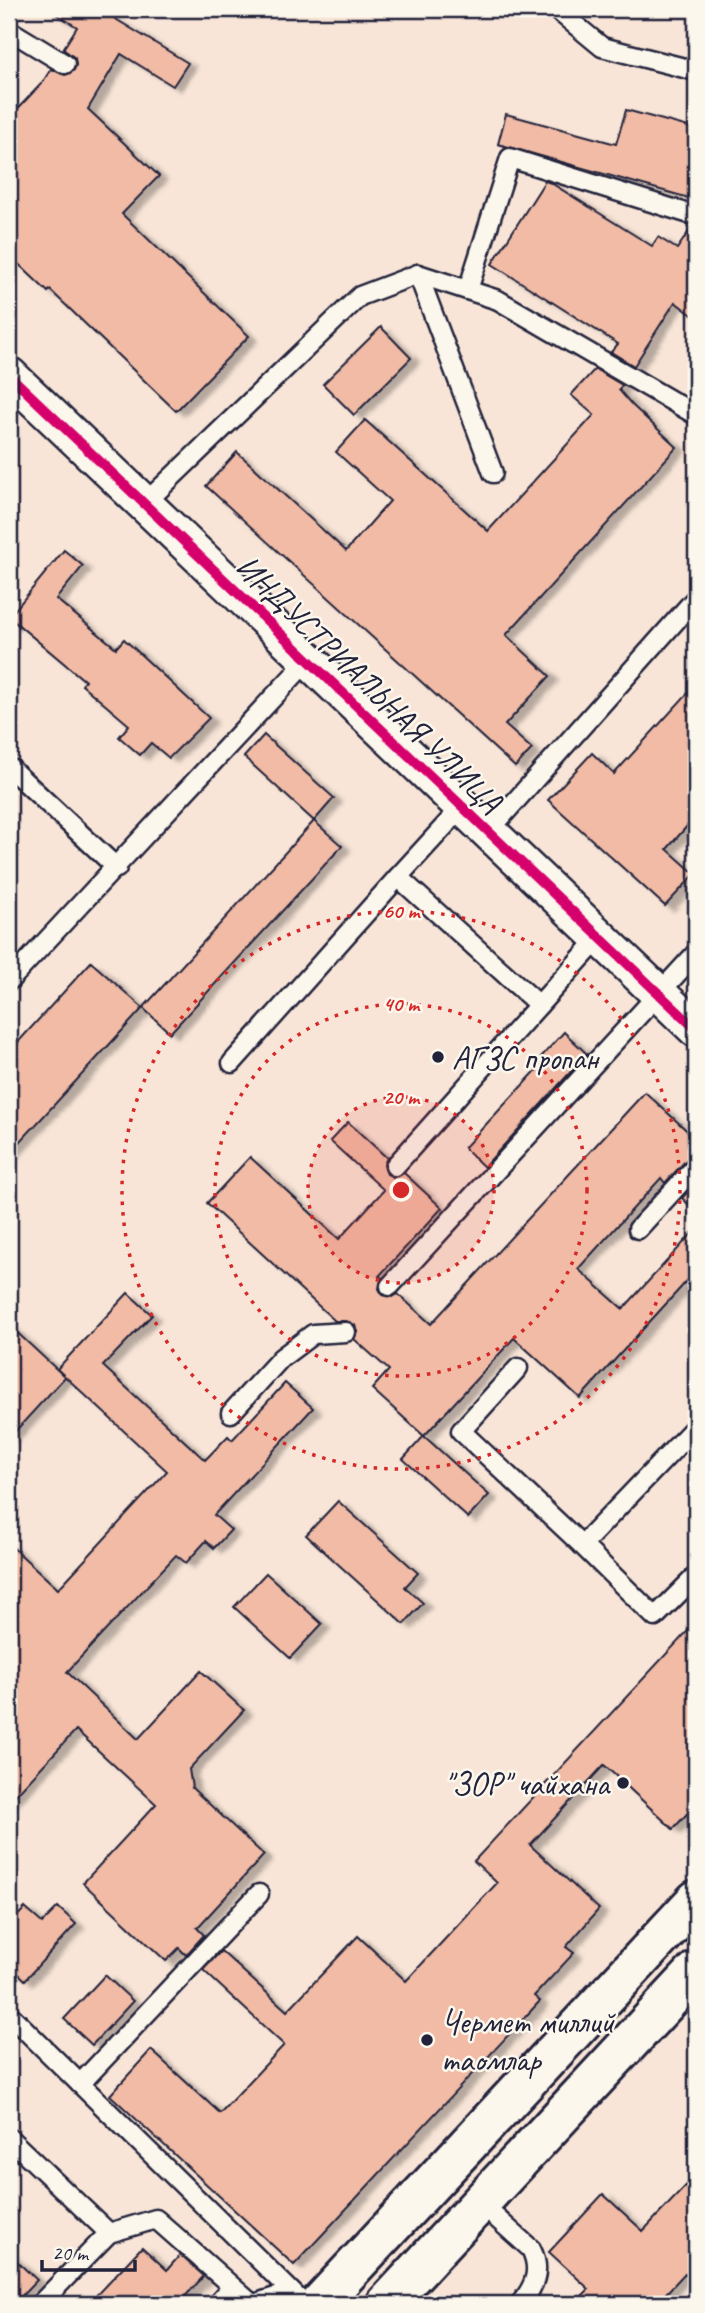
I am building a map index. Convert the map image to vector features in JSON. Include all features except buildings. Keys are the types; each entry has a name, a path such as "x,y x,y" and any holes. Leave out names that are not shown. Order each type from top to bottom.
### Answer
{"main road":[{"path":"305,2300 696,1900"},
{"path":"386,2304 696,1971"}],"street":[{"name":"ИНДУСТРИАЛЬНАЯ УЛИЦА","path":"9,375 696,1029"}],"lane":[{"path":"556,9 602,47 696,71"},
{"path":"9,30 65,64"},
{"path":"468,290 510,158 696,216"},
{"path":"418,274 493,473"},
{"path":"145,504 360,296 418,274 498,300 696,415"},
{"path":"488,832 696,598"},
{"path":"9,981 308,660"},
{"path":"9,770 10,768 117,868"},
{"path":"232,1063 462,807"},
{"path":"398,877 538,1004"},
{"path":"395,1166 599,938"},
{"path":"390,1286 696,953"},
{"path":"638,1229 696,1166"},
{"path":"231,1413 281,1358 313,1334 346,1332"},
{"path":"518,1368 461,1431 655,1617 696,1576"},
{"path":"582,1545 696,1426"},
{"path":"80,2084 259,1894"},
{"path":"9,2014 305,2300"},
{"path":"9,2138 109,2232"},
{"path":"481,2204 531,2249 536,2258 536,2279 520,2304"},
{"path":"40,2304 109,2232 156,2219 253,2304 305,2300"},
{"path":"217,2304 232,2287"}],"shaded area":[{"path":"9,9 696,9 696,2304 9,2304"}],"cycle path":[{"path":"9,375 696,1029"}],"place":[{"name":"АГЗС пропан","path":"438,1057"},
{"name":"\"ЗОР\" чайхана","path":"623,1783"},
{"name":"Чермет миллий таомлар","path":"427,2040"}]}
